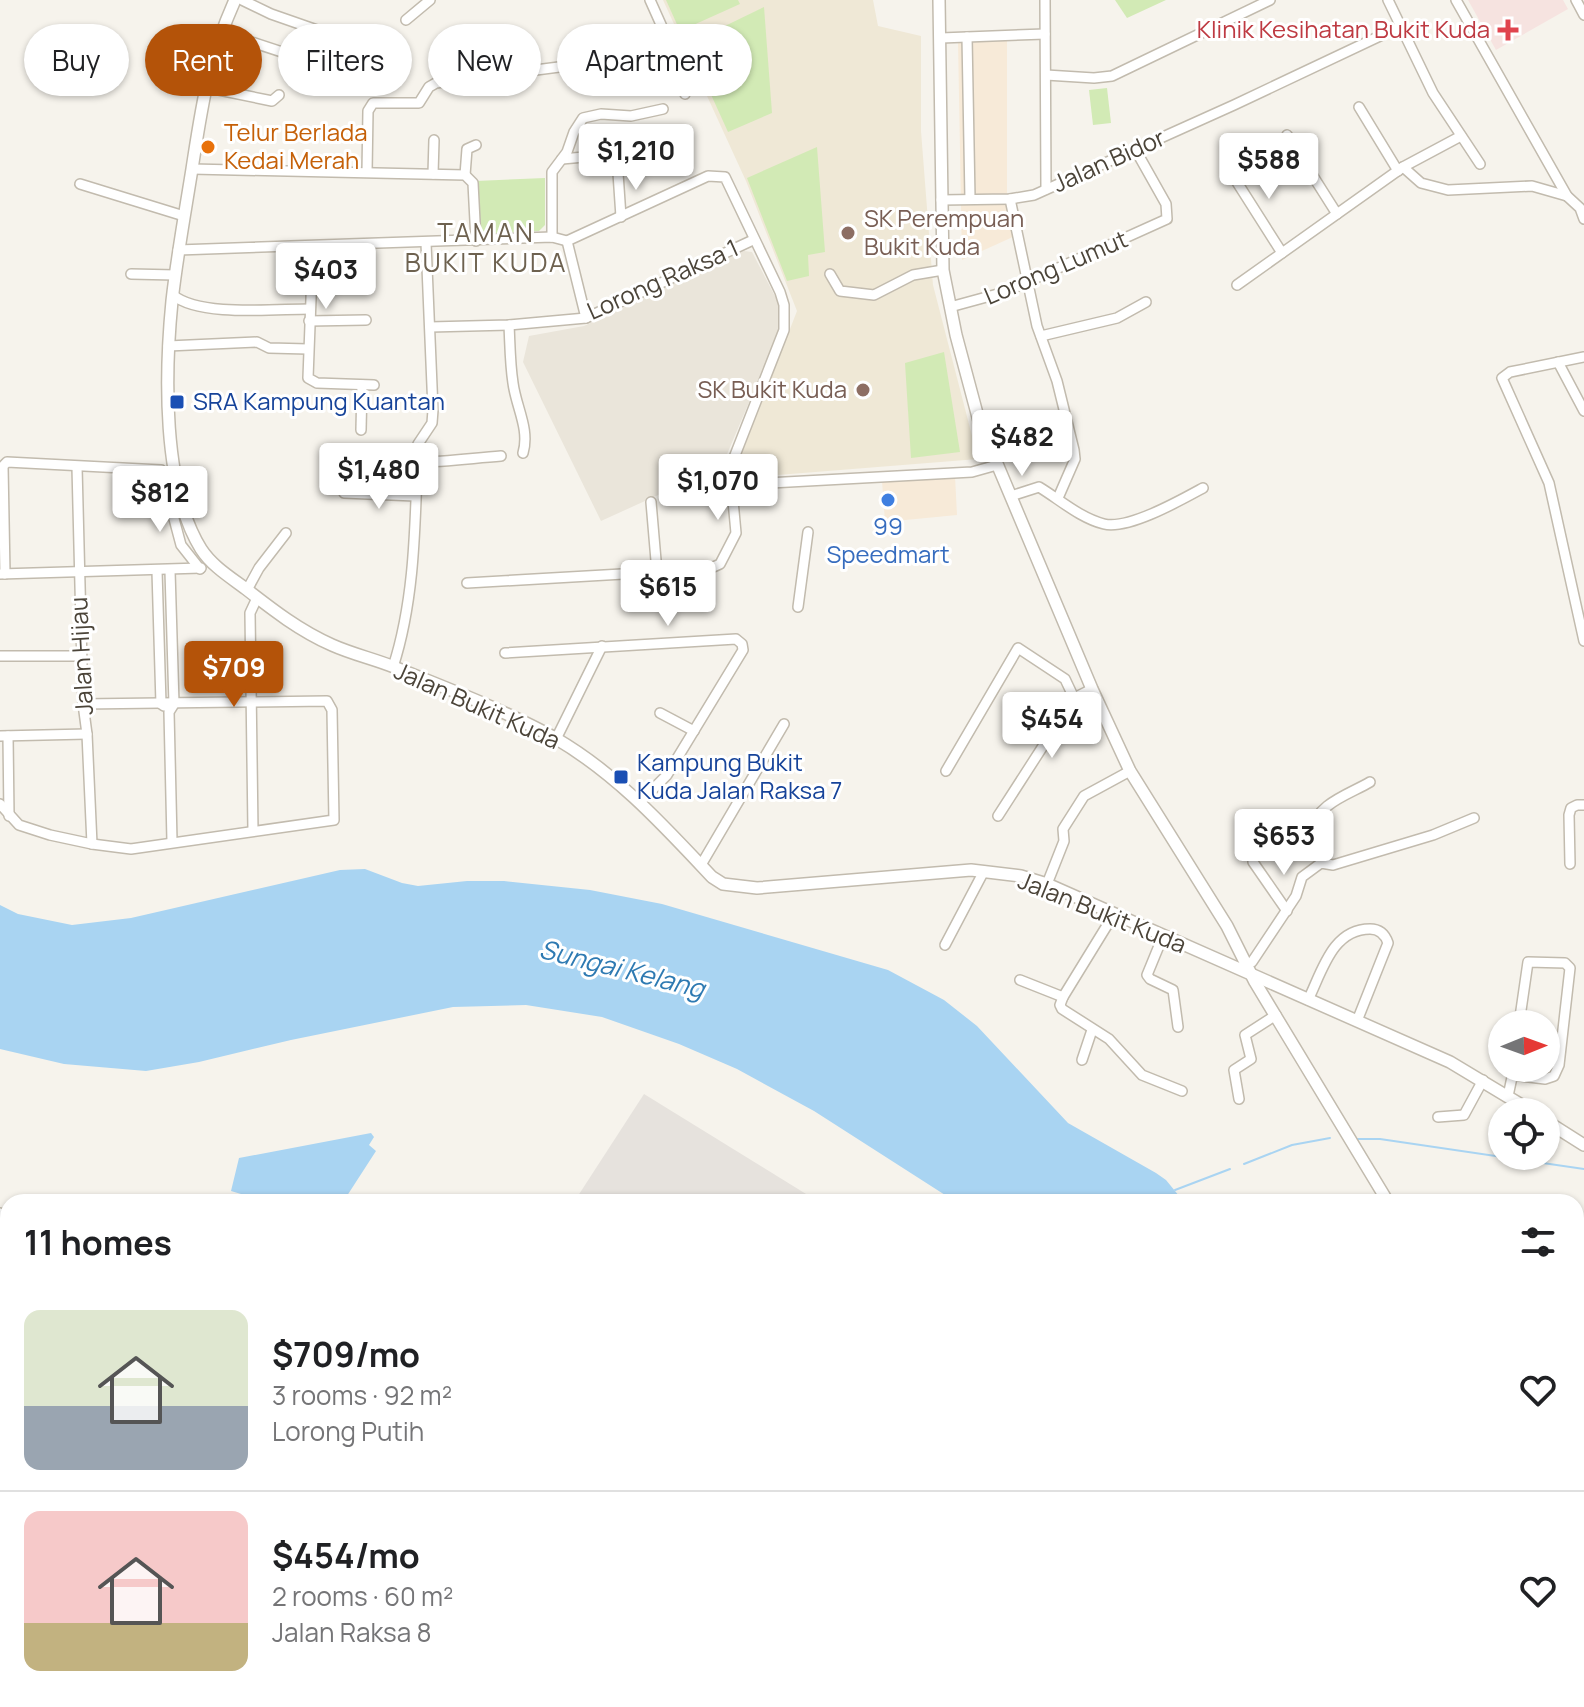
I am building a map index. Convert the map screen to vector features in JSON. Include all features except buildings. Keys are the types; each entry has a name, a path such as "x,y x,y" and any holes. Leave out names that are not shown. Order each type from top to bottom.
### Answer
{"street":[{"name":"Jalan Bukit Kuda","path":"224,24 235,0"},
{"path":"242,0 300,24"},
{"path":"406,20 430,0"},
{"path":"650,0 661,24"},
{"path":"939,0 943,270 979,421 1092,689 1130,771 1252,962 1257,978"},
{"path":"1045,0 1046,189"},
{"path":"1046,75 1112,76 1270,0"},
{"path":"1388,0 1433,93 1480,164"},
{"path":"1456,0 1567,196"},
{"path":"1576,0 1584,15"},
{"name":"Jalan Bidor","path":"941,200 1010,199 1034,195 1399,27"},
{"path":"941,38 1045,34"},
{"path":"967,37 970,199"},
{"path":"367,172 369,106 378,102 424,101 429,87 436,83 557,67"},
{"name":"Jalan Bukit Kuda","path":"203,96 178,250 168,346 169,433 176,476 205,566 331,645 393,667 556,739 641,801 723,884 757,888 971,870 1021,876 1047,884 1450,1062 1511,1098"},
{"path":"248,96 272,101 278,96"},
{"path":"1359,107 1401,169 1421,183 1448,190 1532,186 1567,196 1582,207 1584,219"},
{"path":"552,237 552,172 583,118 589,115 631,116 663,109"},
{"path":"1287,135 1337,214"},
{"path":"1237,285 1401,169 1461,136"},
{"path":"433,174 434,140"},
{"path":"465,175 467,149 476,145"},
{"name":"Lorong Lumut","path":"950,307 996,296 1167,219 1166,204 1135,149"},
{"path":"562,159 584,157"},
{"path":"1228,168 1282,253"},
{"path":"192,169 465,175 473,183 476,241"},
{"path":"618,173 621,217"},
{"path":"178,250 552,237 567,241 708,176 722,175 728,180 753,240 780,292 784,305 784,330 730,468 736,533 720,564 709,569 467,583"},
{"path":"80,184 184,216"},
{"path":"1010,199 1041,336 1057,381 1075,459 1058,498"},
{"name":"Lorong Raksa 1","path":"430,327 509,325 586,318 753,240"},
{"path":"567,241 586,318"},
{"path":"393,667 404,633 409,600 418,444 432,423 426,243"},
{"path":"313,246 307,374 311,381 317,383 374,385"},
{"path":"830,274 840,291 874,295 913,275 943,270"},
{"path":"131,274 175,275"},
{"path":"173,295 182,303 200,309 310,309"},
{"path":"1041,336 1093,326 1117,318 1146,302"},
{"path":"309,321 366,320"},
{"path":"509,325 513,387 520,406 526,444 523,453"},
{"path":"168,346 257,342 269,348 308,349"},
{"path":"1584,357 1510,372 1502,378 1549,483 1584,641"},
{"path":"1558,362 1584,411"},
{"path":"361,430 362,385"},
{"path":"417,462 452,462 501,456"},
{"path":"7,462 161,470 181,545 205,566 170,571 3,574 3,466 7,462"},
{"path":"732,485 972,472 997,465"},
{"name":"Jalan Hijau","path":"77,467 81,656 92,844"},
{"path":"1011,496 1039,487 1082,514 1109,525 1143,516 1203,488"},
{"path":"344,493 415,496"},
{"path":"651,502 657,572"},
{"path":"798,607 808,532"},
{"path":"253,831 250,702 252,594 259,568 286,533"},
{"path":"157,571 161,704"},
{"path":"170,571 172,841"},
{"path":"505,653 736,639 742,644 743,650 667,775 641,801"},
{"path":"556,739 602,646"},
{"path":"946,771 1018,648 1065,679 1074,698"},
{"path":"0,656 81,656"},
{"path":"998,816 1074,698 1092,689"},
{"path":"0,804 19,825 92,844 131,849 334,820 332,710 327,701 250,702 172,708 161,704 83,704"},
{"path":"660,713 694,731"},
{"path":"701,865 784,724"},
{"path":"9,816 4,736 87,734"},
{"path":"1047,884 1064,841 1063,829 1084,796 1130,771"},
{"path":"1252,962 1296,896 1302,877 1321,863 1326,853 1312,831 1321,810 1370,782"},
{"path":"1570,864 1569,815 1571,808 1581,805"},
{"path":"1321,863 1333,865 1433,835 1474,818"},
{"path":"1253,862 1287,911"},
{"path":"945,945 984,871"},
{"path":"1114,914 1060,1005 1109,1039 1142,1075 1182,1091"},
{"path":"1308,1000 1337,941 1351,932 1372,928 1380,931 1388,943 1357,1021"},
{"path":"1229,929 1383,1194"},
{"path":"1163,936 1147,975 1173,990 1178,1027"},
{"path":"1226,963 1236,959 1235,942"},
{"path":"1521,1010 1528,962 1565,963 1570,968 1560,1056"},
{"path":"1020,980 1063,997"},
{"path":"1276,1014 1276,995 1279,992 1292,994"},
{"path":"1239,1099 1234,1070 1251,1059 1245,1035 1276,1014"},
{"path":"1082,1060 1092,1030"},
{"path":"1438,1117 1464,1115 1483,1080"},
{"path":"1508,1096 1511,1082"},
{"path":"1560,1130 1584,1145"}],"shaded area":[{"path":"663,0 873,0 878,26 921,36 921,131 933,285 978,459 741,478 741,455 797,311 746,181 707,96 752,96 752,24 674,24"},
{"name":"Klinik Kesihatan Bukit Kuda","path":"1468,0 1563,0 1568,9 1496,50"},
{"path":"1007,38 1007,205 1015,236 962,260 958,41"},
{"path":"744,251 752,252 778,302 778,334 722,466 601,521 523,362 529,336 584,326"},
{"path":"955,476 957,515 885,522 882,481"},
{"path":"644,1094 806,1194 579,1194"}],"green space":[{"path":"666,0 738,0 740,4 696,24 677,24"},
{"path":"1115,0 1166,0 1127,18"},
{"path":"764,7 772,113 728,132 712,96 752,96 752,24 729,24"},
{"path":"1107,88 1111,123 1093,125 1089,90"},
{"path":"817,147 825,252 808,255 809,276 787,281 747,178"},
{"path":"545,178 545,225 539,231 478,235 476,181"},
{"path":"944,352 960,452 911,458 905,363"}],"water":[{"name":"Sungai Kelang","path":"365,869 418,886 504,881 590,890 662,904 888,970 944,1000 977,1026 1068,1123 1156,1173 1177,1194 944,1194 814,1111 737,1069 679,1044 602,1017 526,1005 453,1007 146,1071 64,1064 0,1049 0,905 18,914 72,925 131,918 340,870"},
{"path":"371,1133 374,1137 369,1145 376,1151 348,1194 241,1194 231,1191 239,1158"}],"waterway":[{"path":"1244,1164 1292,1145 1330,1138"},
{"path":"1358,1139 1380,1139 1584,1169"},
{"path":"1175,1190 1230,1169"}],"place":[{"name":"Klinik Kesihatan Bukit Kuda","path":"1508,30"},
{"name":"Telur Berlada Kedai Merah","path":"208,147"},
{"name":"SK Perempuan Bukit Kuda","path":"848,233"},
{"name":"SK Bukit Kuda","path":"863,390"},
{"name":"SRA Kampung Kuantan","path":"177,402"},
{"name":"99 Speedmart","path":"888,500"},
{"name":"Kampung Bukit Kuda Jalan Raksa 7","path":"621,777"}],"district":[{"name":"TAMAN BUKIT KUDA","path":"486,248"}]}
